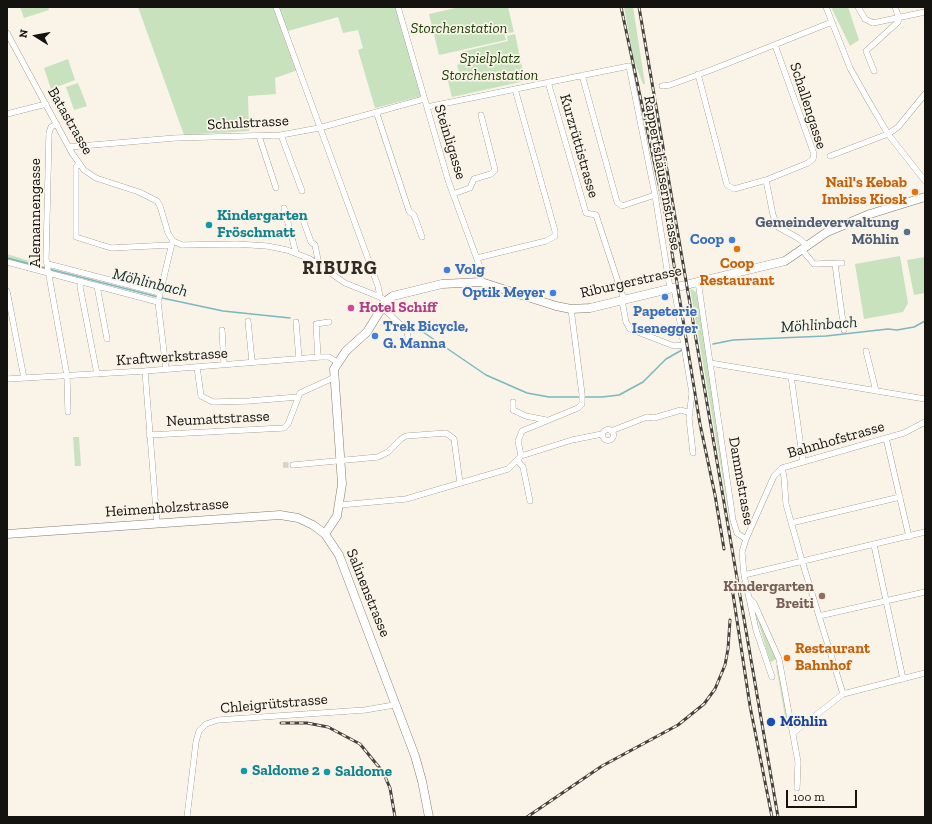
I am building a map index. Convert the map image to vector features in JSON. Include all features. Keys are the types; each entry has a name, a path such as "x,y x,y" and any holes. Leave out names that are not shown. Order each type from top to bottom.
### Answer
{"street":[{"path":"276,7 383,302 406,330 408,344"},
{"name":"Steinligasse","path":"398,7 453,194 481,270 481,282"},
{"path":"826,7 850,68 888,134 920,177 925,181"},
{"path":"858,7 861,16 873,23 925,12"},
{"path":"874,71 866,51 898,22 899,18 895,7"},
{"path":"662,86 670,85 832,22"},
{"name":"Batastrasse","path":"7,33 69,147 84,170 96,178 139,192 157,201 172,243"},
{"name":"Schallengasse","path":"766,180 808,163 813,159 814,154 776,45"},
{"name":"Rappertshäusernstrasse","path":"582,75 626,66 631,69 692,393 689,418 693,453"},
{"path":"698,74 727,185 734,188 766,180 773,215 778,227 798,238 814,264 842,263"},
{"path":"427,106 582,75 619,205 622,206 655,195"},
{"name":"Kurzrüttistrasse","path":"548,82 586,214 596,215 623,300"},
{"path":"477,258 546,241 555,236 515,89"},
{"path":"830,156 888,134 898,127 925,94"},
{"name":"Schulstrasse","path":"69,147 175,138 281,135 320,128 376,114 424,99"},
{"path":"7,114 46,104"},
{"path":"376,114 409,211 414,215 422,237"},
{"path":"453,194 470,188 474,178 490,174 495,170 481,115"},
{"name":"Alemannengasse","path":"57,124 51,127 48,133 46,259 67,376 68,412"},
{"path":"281,135 302,191"},
{"path":"259,136 276,188"},
{"path":"79,163 76,167 76,238 111,248 172,243 182,245 236,244 267,246 296,253 319,265 345,283 383,302"},
{"name":"Riburgerstrasse","path":"383,302 397,294 442,284 481,282 556,306 571,309 590,308 698,281 779,263 794,257 827,232 858,219 925,197"},
{"path":"284,208 296,253"},
{"path":"302,217 311,242 316,246 319,265"},
{"path":"166,369 158,302 172,243"},
{"path":"7,262 158,302"},
{"path":"48,264 160,293"},
{"path":"835,264 844,330"},
{"name":"Dammstrasse","path":"698,281 733,520 737,533 746,539 742,552 744,575 756,630 772,677"},
{"path":"81,282 80,287 97,374"},
{"path":"97,286 107,339"},
{"path":"7,291 24,378"},
{"path":"623,300 626,322 630,329 674,346 684,348"},
{"path":"325,534 337,516 340,504 341,461 333,378 334,369 337,362 367,332 383,302"},
{"path":"530,501 523,467 519,458 518,441 520,434 547,420 578,408 582,404 571,309"},
{"path":"248,322 252,362"},
{"path":"296,322 299,359"},
{"path":"318,357 316,324 329,322"},
{"path":"222,330 224,364"},
{"path":"866,351 876,391"},
{"name":"Kraftwerkstrasse","path":"7,379 145,371 318,357 329,358 337,362"},
{"path":"710,363 925,399"},
{"path":"196,367 201,396 213,402 298,397 303,391 333,378"},
{"path":"145,371 157,523"},
{"path":"791,376 803,462"},
{"name":"Neumattstrasse","path":"150,435 284,428 288,424 298,397"},
{"path":"513,402 513,410 526,416 547,420"},
{"path":"340,504 406,499 508,469 519,458 572,440 602,434 607,429 611,430 647,417 654,418 681,410 690,413"},
{"name":"Bahnhofstrasse","path":"746,539 771,483 782,468 904,433 925,422"},
{"path":"602,434 603,438 609,440 613,435 611,430"},
{"path":"292,465 341,461 384,455 406,436 446,433 454,439 460,483"},
{"path":"886,438 909,536"},
{"path":"782,468 786,504 791,523 843,694"},
{"path":"791,523 900,497"},
{"name":"Heimenholzstrasse","path":"7,534 280,515 298,518 313,525 325,534"},
{"path":"744,575 925,532"},
{"name":"Salinenstrasse","path":"325,534 339,554 394,705 415,756 422,781 429,817"},
{"path":"874,545 903,679"},
{"path":"819,616 925,592"},
{"path":"749,598 754,603 777,655 798,762 798,788"},
{"path":"793,733 843,694 925,673"},
{"name":"Chleigrütstrasse","path":"187,817 196,742 199,731 206,724 218,720 365,710 394,705"}],"green space":[{"path":"20,7 48,7 49,10 24,18"},
{"path":"138,7 400,7 426,95 375,108 358,50 363,48 358,30 343,33 338,17 288,31 301,69 275,78 276,94 248,96 249,131 184,135"},
{"name":"Storchenstation","path":"460,7 508,7 514,32 504,34 506,40 439,55 429,14"},
{"path":"624,7 633,7 645,84 643,84 634,61"},
{"path":"831,7 848,7 859,40 850,46"},
{"name":"Spielplatz Storchenstation","path":"515,34 525,81 452,97 447,77 459,73 457,65 463,63 461,52 508,41 507,36"},
{"path":"68,59 75,80 51,89 44,68"},
{"path":"78,83 87,106 74,110 66,87"},
{"path":"7,254 39,264 38,267 7,260"},
{"path":"900,256 908,303 903,312 864,319 855,264"},
{"path":"925,257 925,293 914,295 907,260"},
{"path":"690,288 696,292 700,307 731,526"},
{"path":"73,437 79,437 81,466 75,466"},
{"path":"756,614 776,659 770,662"},
{"path":"776,665 778,665 791,728 787,728"}],"waterway":[{"name":"Möhlinbach","path":"7,258 46,268"},
{"name":"Möhlinbach","path":"49,269 158,297"},
{"name":"Möhlinbach","path":"162,298 223,311 290,318"},
{"name":"Möhlinbach","path":"713,344 733,340 826,336 888,329 897,330 914,327 925,321"},
{"name":"Möhlinbach","path":"412,328 423,332 486,375 527,393 549,397 602,397 619,395 643,382 666,359 682,350"}],"tunnel":[{"path":"283,465 293,465"}],"railway":[{"path":"621,7 667,222 700,424 715,495 724,549"},
{"path":"639,7 778,817"},
{"path":"731,581 750,706 772,817"},
{"path":"527,817 602,766 678,725 704,704 715,689 725,665 728,649 730,620"},
{"path":"281,723 307,723 328,727 360,744 383,772 390,788 395,817"}],"place":[{"name":"Nail's Kebab Imbiss Kiosk","path":"915,192"},
{"name":"Kindergarten Fröschmatt","path":"209,225"},
{"name":"Gemeindeverwaltung Möhlin","path":"907,232"},
{"name":"Coop","path":"732,240"},
{"name":"Coop Restaurant","path":"737,249"},
{"name":"Volg","path":"447,270"},
{"name":"Optik Meyer","path":"553,293"},
{"name":"Papeterie Isenegger","path":"665,297"},
{"name":"Hotel Schiff","path":"351,308"},
{"name":"Trek Bicycle, G. Manna","path":"375,336"},
{"name":"Kindergarten Breiti","path":"822,596"},
{"name":"Restaurant Bahnhof","path":"787,658"},
{"name":"Möhlin","path":"771,722"},
{"name":"Saldome 2","path":"244,771"},
{"name":"Saldome","path":"327,772"}],"district":[{"name":"RIBURG","path":"340,269"}]}
